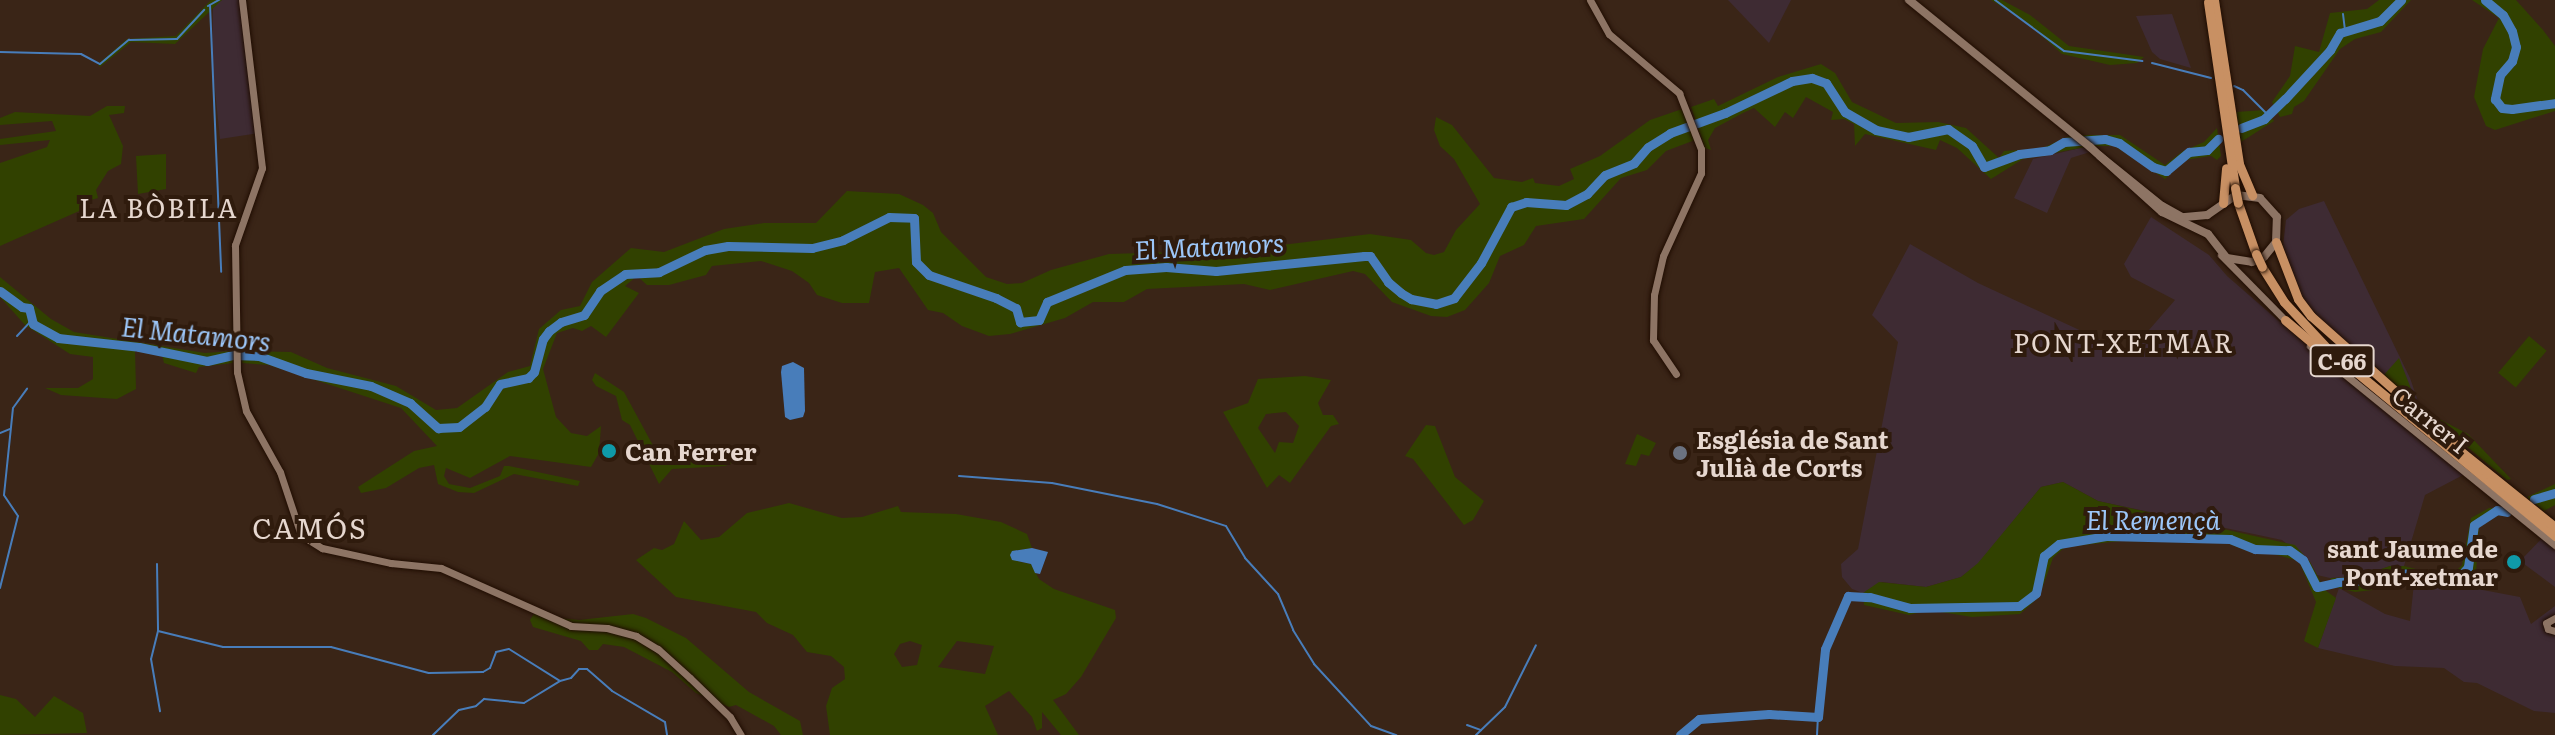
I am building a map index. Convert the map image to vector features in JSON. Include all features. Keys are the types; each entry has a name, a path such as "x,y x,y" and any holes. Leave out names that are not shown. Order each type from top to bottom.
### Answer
{"highway":[{"name":"C-66","path":"2211,0 2212,26 2236,188 2264,266 2304,326 2555,536"},
{"path":"2211,0 2221,80 2226,171 2220,206"},
{"path":"2221,80 2239,164 2252,195"},
{"path":"2276,242 2298,299 2322,329 2462,451"},
{"name":"C-66","path":"2264,266 2297,311 2329,344 2555,527"},
{"path":"2285,320 2438,441"}],"main road":[{"path":"1910,1 2090,147 2162,212 2200,228 2212,238"},
{"path":"2100,156 2173,213 2200,217 2236,195 2252,195 2267,202 2277,217 2276,242 2264,257 2252,262 2233,261 2218,250 2212,238 2211,223 2220,206"}],"street":[{"path":"242,0 262,168 235,245 237,365 246,411 277,463 294,522 308,542 385,562 441,568 561,622 636,636 658,649 690,678 730,717 741,735"},
{"path":"1590,0 1609,34 1677,90 1687,107 1700,145 1701,173 1663,256 1654,295 1653,340 1676,374"},
{"name":"Carrer I","path":"2218,250 2326,360 2555,545"},
{"path":"2555,618 2546,623 2548,629 2555,631"}],"shaded area":[{"path":"222,0 242,0 259,133 220,139 212,61 213,5"},
{"path":"1728,0 1791,0 1769,43"},
{"path":"2172,14 2191,68 2160,59 2152,52 2136,16"},
{"path":"2085,147 2090,152 2071,158 2047,213 2014,198 2033,159"},
{"path":"2324,201 2410,378 2420,407 2326,328 2303,301 2283,246 2286,220 2299,209"},
{"path":"2151,217 2209,255 2227,276 2296,336 2465,474 2425,495 2404,566 2390,566 2359,577 2317,575 2310,562 2282,540 2098,501 2063,482 2041,487 1978,564 1961,577 1926,587 1882,582 1863,593 1852,589 1842,577 1841,564 1858,549 1898,342 1872,315 1910,244 1978,283 2129,353 2175,300 2131,277 2124,264"},
{"path":"2547,533 2555,540 2555,587 2520,561"},
{"path":"2414,583 2449,589 2467,587 2520,597 2531,624 2555,606 2555,713 2534,711 2477,683 2464,682 2444,668 2395,666 2318,648 2339,588 2385,614 2410,621"}],"green space":[{"path":"211,0 222,0 175,44 131,42 100,67 98,64 127,39 176,36"},
{"path":"1991,0 2002,0 2030,15 2069,46 2144,57 2137,63 2110,65 2062,54 2025,21"},
{"path":"2379,0 2411,0 2381,32 2355,39 2340,49 2304,101 2294,107 2292,114 2280,117 2272,102 2290,76 2295,46 2319,52 2330,13 2367,9"},
{"path":"2472,0 2516,0 2555,46 2555,111 2495,130 2486,126 2474,97 2483,49 2499,18"},
{"path":"1821,64 1835,73 1852,102 1896,123 1938,122 1966,128 1999,158 2004,151 2040,149 2070,136 2085,147 2023,159 1991,179 1957,148 1940,140 1936,150 1865,134 1855,146 1854,124 1844,119 1831,120 1833,112 1806,97 1793,118 1785,112 1775,127 1754,108 1743,113 1715,128 1708,140 1711,150 1705,148 1691,107 1714,99 1718,106 1778,77"},
{"path":"107,106 125,106 124,113 109,115 123,146 121,164 108,171 96,190 98,198 87,201 86,208 0,246 0,163 47,147 50,140 0,145 0,139 56,131 52,121 0,125 0,118 15,112 90,116"},
{"path":"1685,108 1695,140 1666,151 1647,170 1621,178 1584,219 1536,226 1524,245 1500,256 1489,283 1465,310 1447,317 1431,316 1392,302 1365,274 1353,271 1270,290 1244,284 1147,289 1124,302 1093,302 1065,318 1010,334 989,336 962,326 943,313 928,310 899,268 875,272 869,303 842,303 817,295 809,283 792,271 761,261 712,266 706,275 669,285 647,285 637,276 625,286 639,293 606,337 591,326 582,331 573,328 557,333 543,369 556,417 571,433 587,436 601,426 599,453 591,467 510,456 470,478 446,468 444,476 449,484 470,488 500,476 504,466 509,466 580,481 578,486 514,474 474,493 458,492 438,484 434,465 419,468 386,488 361,493 358,487 414,451 437,446 401,408 269,365 242,363 241,351 291,352 327,368 396,386 436,410 457,408 508,372 530,366 539,329 561,310 580,306 592,282 631,248 664,252 724,229 764,223 816,223 847,191 899,194 923,205 933,213 941,232 986,277 1007,284 1022,283 1051,270 1109,254 1243,250 1370,234 1411,240 1426,253 1434,255 1444,252 1456,230 1480,204 1454,159 1440,146 1434,130 1436,117 1452,125 1494,178 1522,182 1533,178 1535,183 1559,186 1574,179 1570,169 1600,156 1650,120"},
{"path":"2265,110 2274,121 2241,142 2236,112"},
{"path":"2217,128 2221,156 2217,160 2211,156 2185,160 2165,179 2115,146 2095,146 2082,135 2120,135 2165,165 2183,151 2204,142"},
{"path":"166,154 166,189 138,194 136,156"},
{"path":"0,277 51,319 74,332 205,353 232,351 233,363 199,367 196,373 164,363 162,355 135,350 136,389 117,399 61,395 45,388 78,388 93,379 93,357 70,354 25,325 0,297"},
{"path":"2529,336 2547,351 2516,388 2498,373"},
{"path":"2399,358 2415,399 2413,401 2383,376"},
{"path":"595,373 624,392 662,462 741,459 725,466 672,469 659,484 630,425 622,420 616,396 596,386 592,380"},
{"path":"1305,376 1331,380 1318,403 1323,415 1333,415 1339,424 1331,426 1290,483 1279,475 1267,488 1223,412 1248,403 1258,379","holes":["1286,412 1299,426 1293,443 1279,442 1275,453 1258,428 1266,414"]},
{"path":"2424,411 2468,434 2511,479 2507,480"},
{"path":"1426,425 1435,426 1455,477 1484,501 1473,520 1464,525 1413,459 1405,456"},
{"path":"1637,434 1656,443 1649,456 1641,454 1636,466 1625,464"},
{"path":"2063,482 2098,501 2295,545 2310,562 2325,590 2336,598 2318,648 2304,641 2316,602 2299,561 2263,551 2250,552 2224,542 2121,541 2065,547 2053,558 2039,597 2020,614 1972,617 1929,610 1909,615 1864,605 1863,593 1879,582 1926,587 1961,577 1978,563 2041,487"},
{"path":"2555,484 2555,505 2544,511 2527,497"},
{"path":"789,503 842,518 862,517 898,506 901,512 956,514 1001,522 1027,534 1032,548 1012,551 1020,562 1031,564 1039,579 1054,589 1115,610 1116,618 1081,677 1066,694 1053,700 1079,735 1061,735 1042,712 1042,728 1037,731 1032,717 1009,691 985,706 998,735 830,735 826,706 832,688 845,679 844,667 831,656 807,652 793,635 767,623 756,612 676,597 636,560 654,548 662,550 674,544 684,521 701,540 719,537 747,513","holes":["910,641 922,645 917,665 902,667 894,654 900,644","957,641 994,646 985,674 938,667"]},
{"path":"2489,508 2504,508 2513,515 2496,513 2479,525 2476,573 2467,587 2449,589 2400,578 2373,590 2355,592 2339,588 2330,578 2359,577 2390,566 2432,573 2455,572 2462,565 2471,518"},
{"path":"537,609 559,618 579,620 633,614 646,618 686,638 749,692 800,721 803,735 781,735 774,726 736,705 729,707 696,693 672,672 624,647 603,644 598,650 589,650 581,641 533,627 530,620"},
{"path":"0,695 16,699 35,717 54,696 83,713 87,733 0,735"}],"water":[{"path":"793,362 804,368 805,411 803,417 790,420 785,417 781,372 782,366"},
{"path":"1032,548 1048,552 1040,574 1035,573 1031,564 1012,560 1010,555 1012,551"}],"waterway":[{"path":"208,6 219,0"},
{"path":"1995,0 2064,51 2142,61"},
{"name":"El Matamors","path":"2241,128 2264,119 2285,99 2330,50 2340,33 2380,21 2401,0"},
{"path":"2485,0 2503,15 2516,47 2512,61 2500,75 2495,99 2502,108 2512,109 2555,103"},
{"path":"210,5 221,272"},
{"path":"0,52 81,54 100,64 129,40 177,39 204,10"},
{"path":"2343,14 2345,30"},
{"path":"2152,63 2211,78"},
{"name":"El Matamors","path":"0,291 22,307 29,308 33,324 58,338 139,347 207,361 232,355 259,356 306,373 371,386 410,403 438,428 459,427 485,407 500,384 528,378 534,372 543,339 549,331 561,322 584,315 600,291 625,274 659,272 705,250 728,246 812,248 843,240 889,217 914,218 916,262 929,275 1016,308 1020,322 1039,320 1047,302 1125,270 1166,267 1216,271 1364,256 1370,256 1388,282 1401,293 1411,299 1436,304 1454,298 1481,263 1511,207 1526,202 1566,205 1587,194 1605,175 1634,163 1648,147 1670,133 1725,113 1792,81 1812,78 1826,83 1845,112 1876,130 1908,137 1948,129 1972,146 1984,167 2019,154 2050,150 2064,142 2105,139 2119,143 2153,167 2166,171 2189,152 2207,150 2218,139"},
{"path":"2234,86 2243,90 2268,115"},
{"path":"17,336 29,323 33,324"},
{"path":"0,588 18,516 4,495 13,408 27,389"},
{"path":"0,433 10,429"},
{"path":"959,476 1052,483 1157,504 1226,526 1245,558 1278,594 1293,630 1314,664 1371,726 1396,735"},
{"name":"El Remençà","path":"2534,499 2555,493"},
{"name":"El Remençà","path":"1680,735 1699,719 1769,714 1818,717 1825,649 1848,596 1870,597 1910,608 2019,606 2036,593 2044,556 2059,544 2107,536 2230,539 2255,549 2289,550 2303,560 2317,587 2338,582 2376,580 2400,573 2457,579 2468,567 2474,525 2497,510 2507,512"},
{"path":"157,564 158,631 151,659 160,711"},
{"path":"158,631 223,647 331,647 429,673 483,672 490,668 496,652 509,649 560,681"},
{"path":"1476,735 1505,707 1536,645"},
{"path":"433,735 459,710 476,706 484,699 524,703 560,681 571,678 579,669 587,669 612,691 665,722 667,735"},
{"path":"1817,735 1818,717"},
{"path":"1467,725 1481,730"}],"place":[{"name":"Can Ferrer","path":"609,451"},
{"name":"Església de Sant Julià de Corts","path":"1680,453"},
{"name":"sant Jaume de Pont-xetmar","path":"2514,562"}],"district":[{"name":"LA BÒBILA","path":"159,207"},
{"name":"PONT-XETMAR","path":"2124,342"},
{"name":"CAMÓS","path":"310,527"}]}
